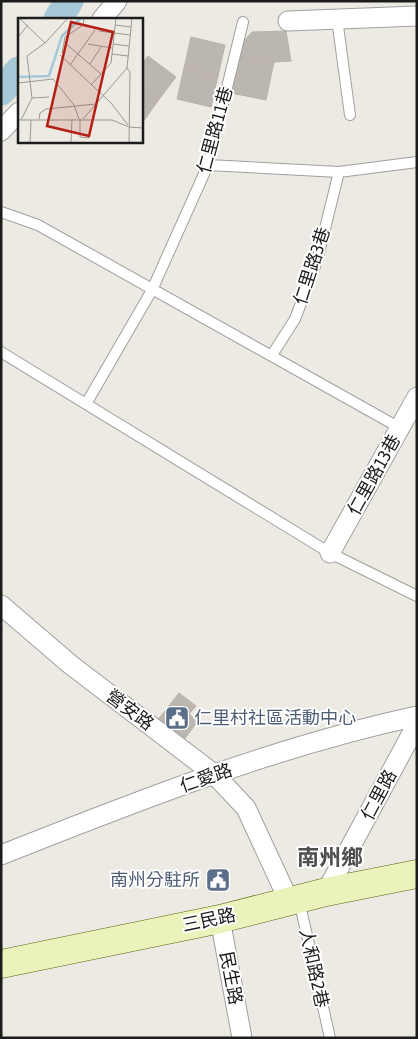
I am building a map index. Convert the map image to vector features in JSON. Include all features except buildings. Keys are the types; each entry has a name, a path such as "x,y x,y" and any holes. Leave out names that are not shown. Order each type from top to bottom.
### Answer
{"main road":[{"name":"三民路","path":"1,964 220,918 326,892 417,874"}],"street":[{"path":"103,18 117,1"},
{"path":"288,21 417,16"},
{"path":"1,131 18,113"},
{"name":"仁里路13巷","path":"330,553 417,397"},
{"name":"營安路","path":"1,605 71,665 214,774 246,808 294,900"},
{"name":"仁愛路","path":"1,855 214,774 346,732 417,716"},
{"name":"仁里路","path":"326,892 417,724"},
{"name":"民生路","path":"220,918 242,1038"}],"lane":[{"path":"337,19 350,115"},
{"name":"仁里路11巷","path":"86,404 152,290 208,165 243,22"},
{"path":"208,165 339,172 417,162"},
{"name":"仁里路3巷","path":"272,355 295,319 317,261 339,172"},
{"path":"1,212 38,225 400,428"},
{"path":"1,352 330,553 417,596"},
{"name":"人和路2巷","path":"294,900 330,1038"}],"waterway":[{"path":"59,18 69,1"},
{"path":"1,91 18,72"}],"place":[{"name":"仁里村社區活動中心","path":"177,718"},
{"name":"南州分駐所","path":"218,880"}],"district":[{"name":"南州鄉","path":"330,857"}]}
